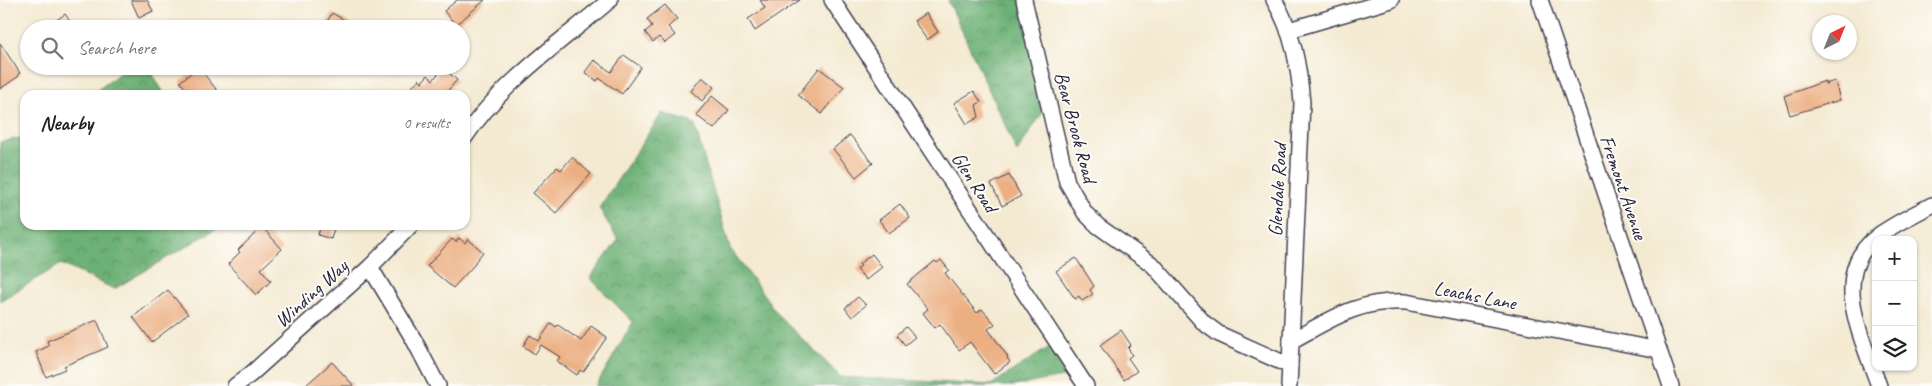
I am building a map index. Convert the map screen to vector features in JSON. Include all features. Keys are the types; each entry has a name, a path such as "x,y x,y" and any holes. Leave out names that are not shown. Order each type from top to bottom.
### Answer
{"street":[{"path":"470,131 493,102 510,86 610,0"},
{"name":"Glen Road","path":"832,0 1086,386"},
{"name":"Bear Brook Road","path":"1024,0 1067,182 1085,214 1098,226 1153,265 1204,324 1219,334 1290,366"},
{"name":"Glendale Road","path":"1274,0 1289,30 1300,75 1302,103 1289,386"},
{"path":"1289,30 1391,0"},
{"name":"Fremont Avenue","path":"1540,0 1671,386"},
{"path":"1879,386 1852,306 1852,275 1858,259 1867,246 1879,235 1932,206"},
{"name":"Winding Way","path":"234,386 251,374 370,267 406,230"},
{"path":"370,267 414,340 438,386"},
{"name":"Leachs Lane","path":"1291,341 1349,310 1386,301 1406,302 1659,350"}],"green space":[{"path":"948,0 1031,0 1052,98 1017,152"},
{"path":"117,75 153,75 162,90 98,90"},
{"path":"662,113 694,123 730,248 779,316 841,377 991,385 1057,342 1078,374 1014,386 596,386 633,322 590,278 618,240 599,208"},
{"path":"20,138 20,230 214,230 114,289 61,264 0,301 0,142"}],"building":[{"path":"131,0 147,0 153,11 139,18"},
{"path":"457,0 485,0 462,20 452,20 444,11"},
{"path":"760,0 800,0 755,31 748,19 765,8"},
{"path":"665,5 677,19 668,27 675,35 665,43 659,37 653,42 645,32 652,26 647,19"},
{"path":"332,13 344,20 328,20"},
{"path":"926,13 938,32 927,40 914,21"},
{"path":"65,14 69,20 57,20"},
{"path":"0,43 20,73 18,74 19,76 0,89"},
{"path":"624,55 641,67 622,94 599,78 597,81 585,72 594,60 611,72"},
{"path":"819,68 844,87 822,114 798,95"},
{"path":"188,75 205,75 217,90 187,90 180,82"},
{"path":"428,75 433,80 437,75 451,75 457,80 448,90 409,90 419,79 422,82"},
{"path":"702,77 714,87 702,101 691,91"},
{"path":"1825,81 1825,84 1835,81 1840,100 1790,115 1784,96"},
{"path":"974,91 981,102 976,105 979,117 967,124 954,103"},
{"path":"712,96 729,110 714,129 696,115"},
{"path":"850,135 873,163 856,177 833,149"},
{"path":"572,157 591,174 556,213 533,193 557,167 561,170"},
{"path":"1009,175 1021,196 1002,206 991,184"},
{"path":"900,204 910,218 889,233 879,220"},
{"path":"259,230 265,230 282,249 261,269 271,281 256,295 228,264 240,252 238,250"},
{"path":"320,230 334,230 331,239 318,235"},
{"path":"459,238 465,243 468,239 483,252 475,264 453,288 427,266 452,239 456,242"},
{"path":"872,254 882,267 866,280 857,269 861,266 859,264"},
{"path":"1076,258 1094,286 1090,290 1093,294 1082,301 1079,296 1075,299 1056,271"},
{"path":"941,260 949,270 945,273 977,313 982,309 995,324 988,329 1010,362 994,374 970,342 959,350 940,324 935,328 923,313 928,309 907,284 935,261 937,263"},
{"path":"168,290 188,314 152,342 133,317"},
{"path":"858,297 866,305 852,317 845,308"},
{"path":"97,320 108,347 64,366 65,369 46,377 36,352 49,346 47,341"},
{"path":"551,323 556,327 558,325 581,341 591,326 607,337 583,372 580,370 577,375 557,361 560,357 541,345 535,354 523,346 530,335 539,341"},
{"path":"906,327 915,337 905,345 897,335"},
{"path":"1121,330 1131,345 1128,348 1132,355 1128,358 1137,371 1124,380 1100,345"},
{"path":"332,362 354,386 305,386"}]}
